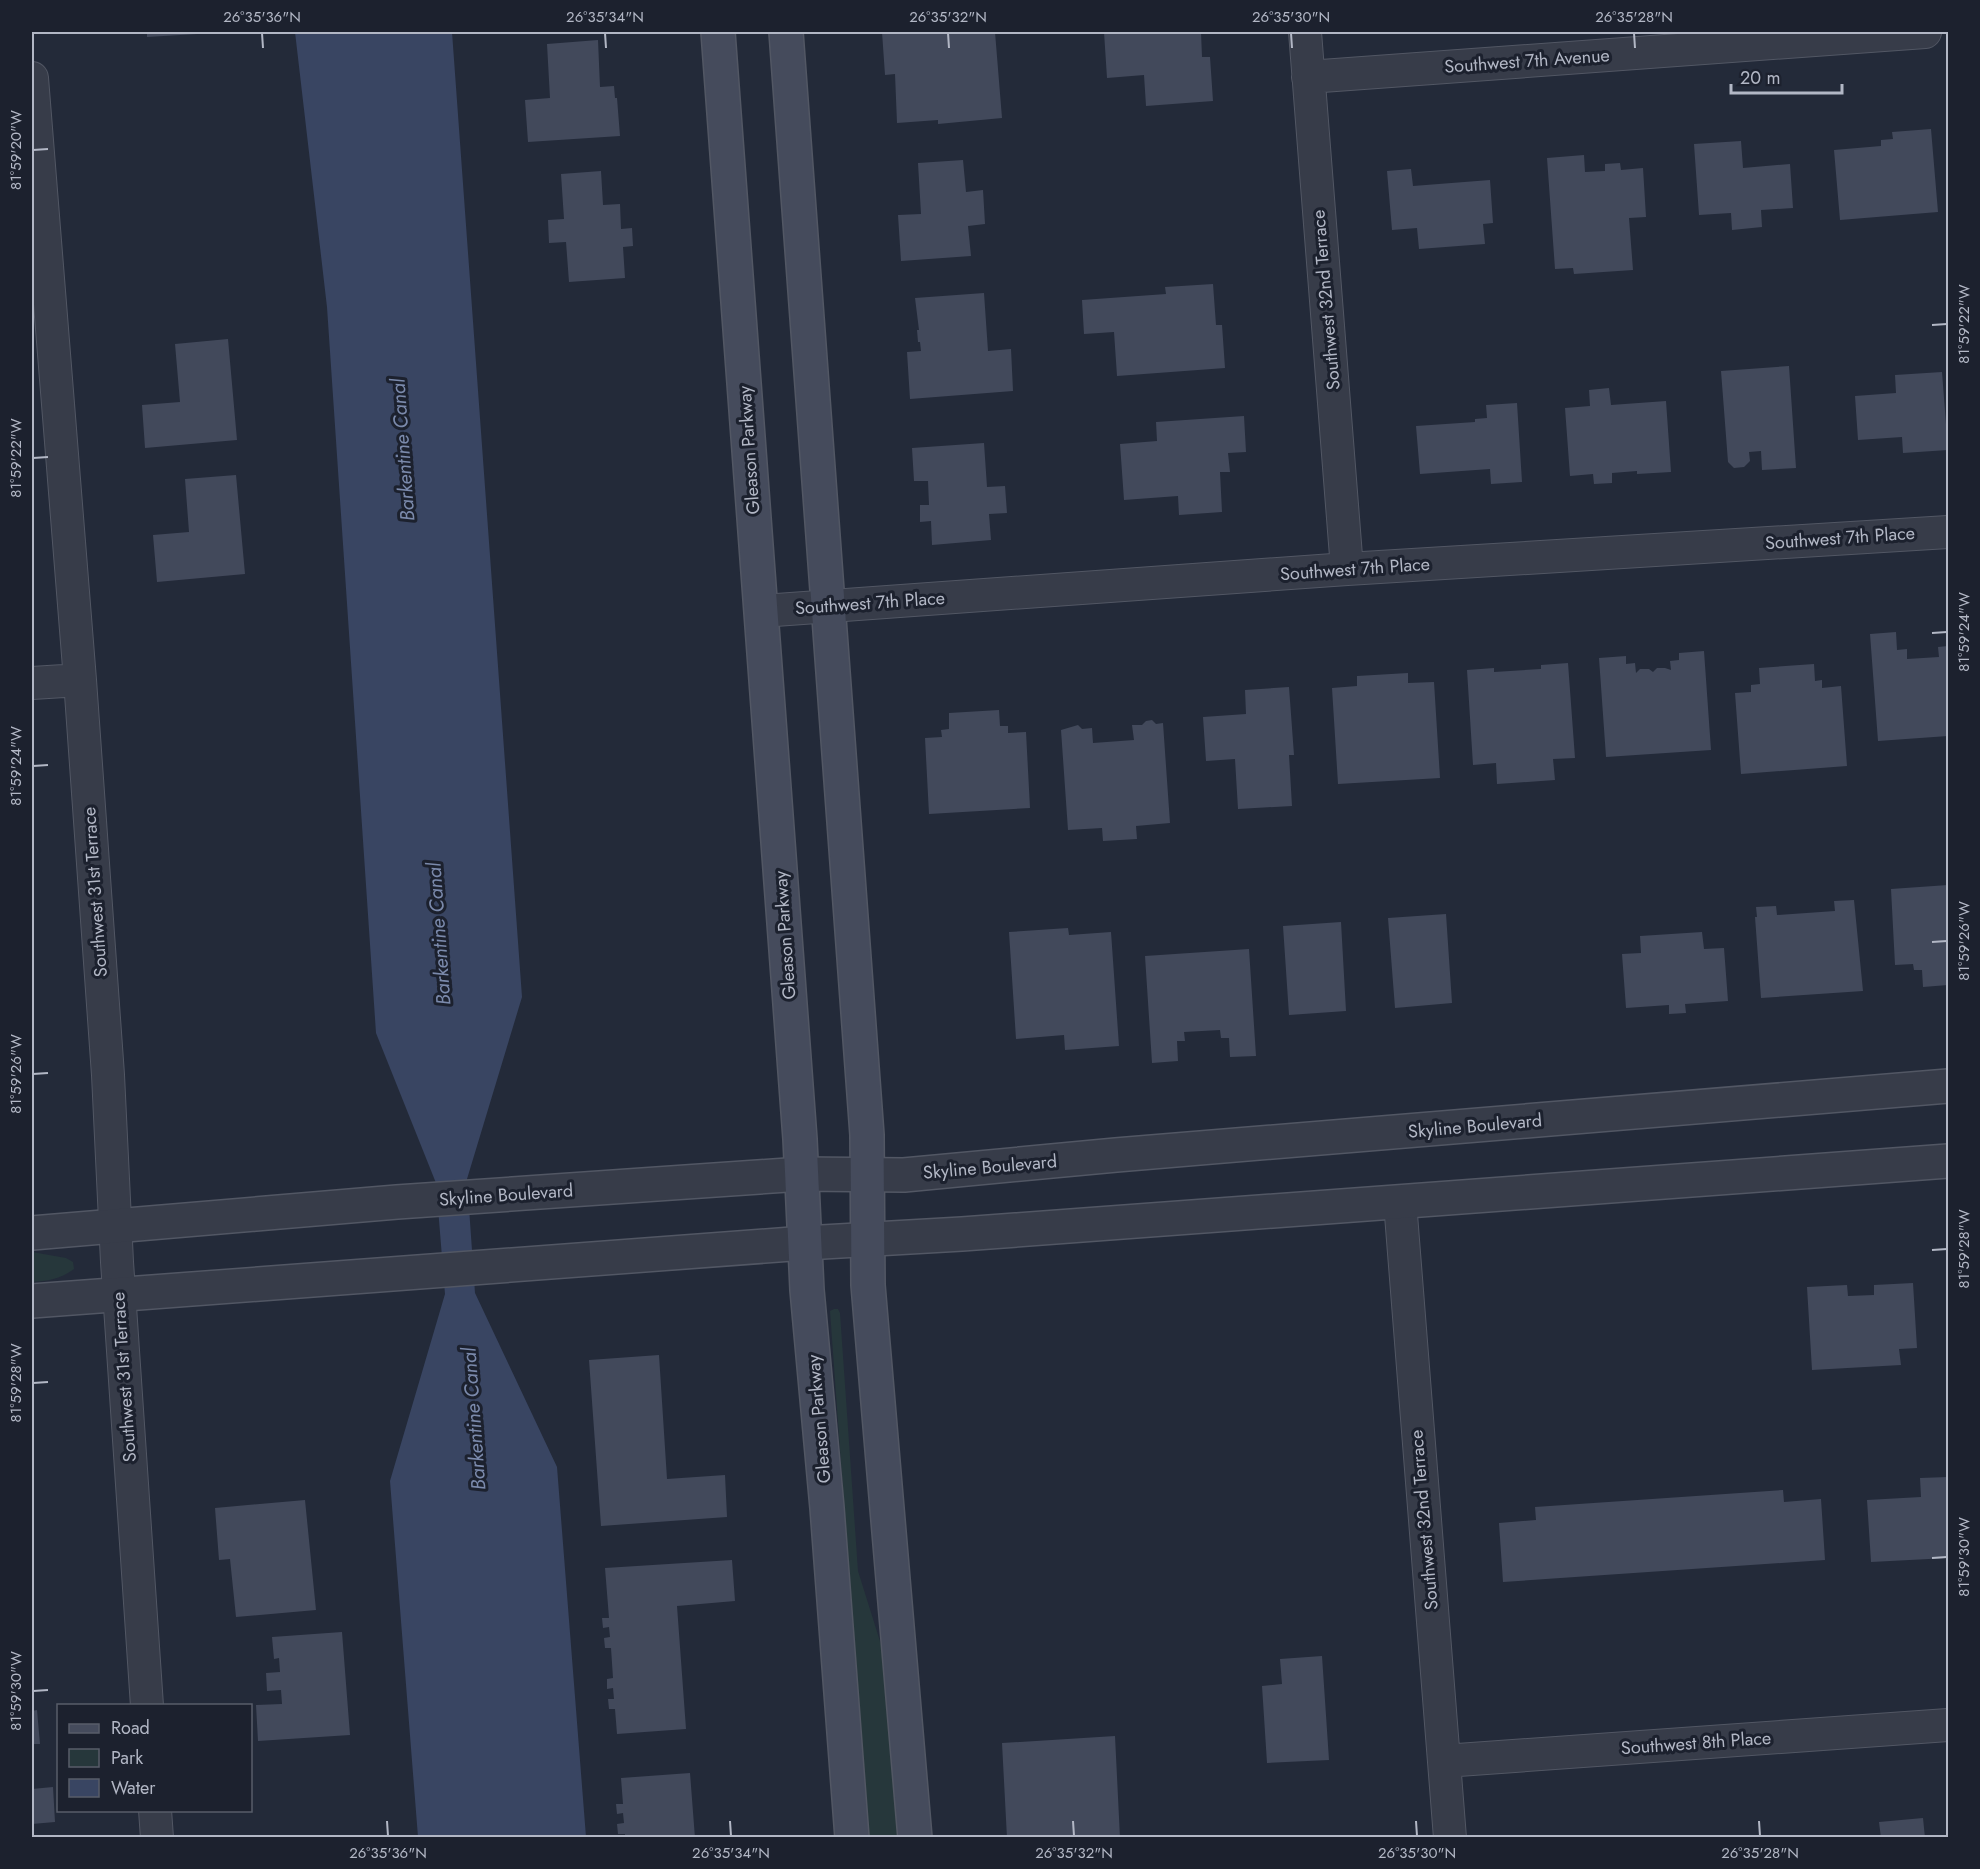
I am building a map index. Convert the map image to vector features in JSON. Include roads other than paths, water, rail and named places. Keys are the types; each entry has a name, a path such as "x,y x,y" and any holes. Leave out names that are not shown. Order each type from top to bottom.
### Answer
{"main road":[{"name":"Gleason Parkway","path":"718,32 802,1174 804,1243 852,1838"},
{"path":"786,32 866,1125 868,1285 915,1838"}],"street":[{"name":"Southwest 32nd Terrace","path":"1305,32 1347,569"},
{"name":"Southwest 7th Avenue","path":"1308,77 1926,32"},
{"name":"Southwest 31st Terrace","path":"32,78 108,1063 119,1294 147,1704"},
{"name":"Southwest 7th Place","path":"761,611 1347,569 1948,532"},
{"path":"32,683 80,680"},
{"name":"Skyline Boulevard","path":"32,1233 397,1202 802,1174 904,1175 1139,1153 1948,1086"},
{"path":"32,1300 1948,1161"},
{"name":"Southwest 32nd Terrace","path":"1400,1202 1450,1838"},
{"name":"Southwest 8th Place","path":"1444,1761 1948,1725"},
{"path":"155,1812 157,1838"}],"water":[{"name":"Barkentine Canal","path":"295,32 452,32 522,997 467,1179 475,1293 557,1467 586,1837 418,1837 390,1481 445,1294 436,1183 376,1033 327,307"}]}
